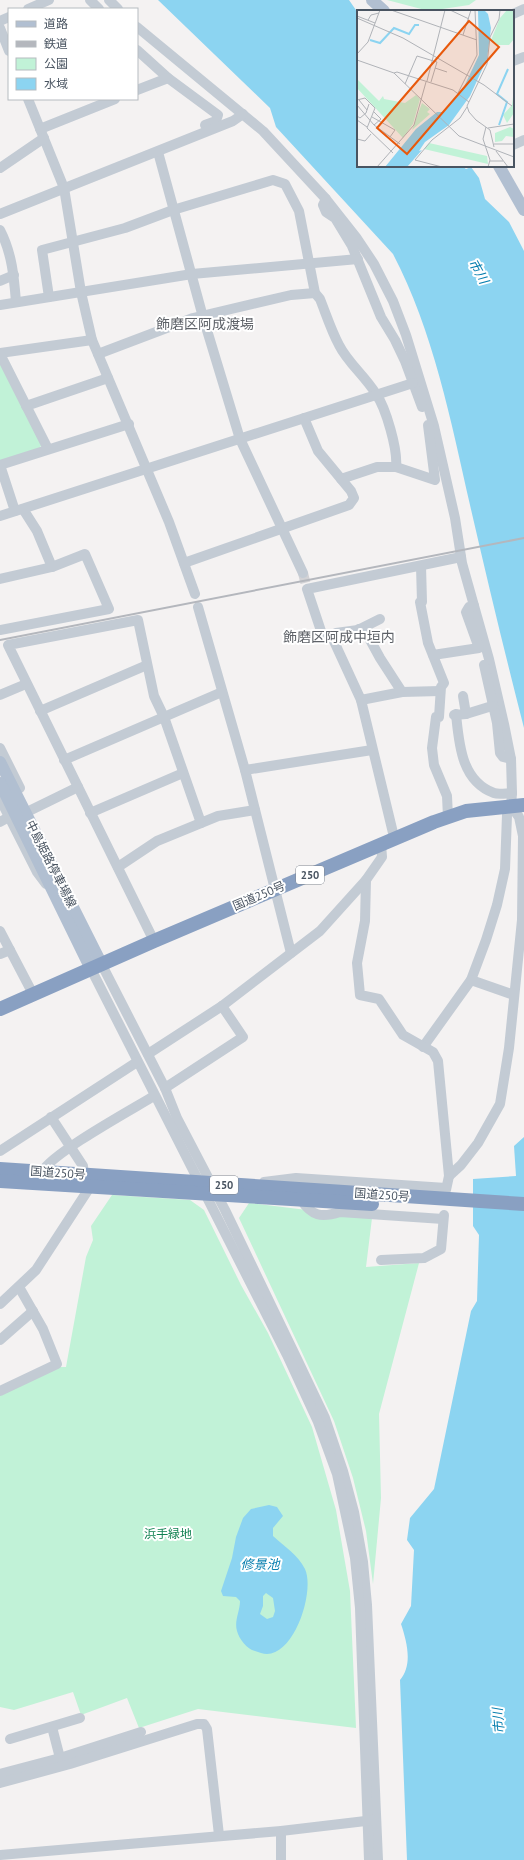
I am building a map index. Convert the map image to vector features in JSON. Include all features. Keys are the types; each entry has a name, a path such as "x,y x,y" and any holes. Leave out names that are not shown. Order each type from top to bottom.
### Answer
{"highway":[{"name":"国道250号","path":"0,1009 381,844 394,837 466,811 516,802"},
{"name":"国道250号","path":"0,1169 42,1172 87,1181"},
{"name":"国道250号","path":"0,1181 87,1181 208,1188 301,1200 524,1204"},
{"name":"国道250号","path":"208,1188 250,1186 446,1203 524,1213"}],"main road":[{"path":"372,0 383,10"},
{"path":"500,167 524,210"},
{"name":"中島姫路停車場線","path":"1,764 62,885 97,967"},
{"name":"中島姫路停車場線","path":"0,783 53,894 97,967"}],"street":[{"path":"30,8 49,0"},
{"path":"90,0 98,8"},
{"path":"110,0 117,8"},
{"path":"514,14 524,9"},
{"path":"0,28 2,40 8,49"},
{"path":"138,28 243,114 283,151 326,198 356,237 374,264 393,301 406,335 431,426 455,518 461,557 489,659 512,759 516,802 523,844 522,920 509,1048 500,1104 478,1143 461,1165 449,1176"},
{"path":"100,175 136,153 216,120 218,115 168,78 138,51"},
{"path":"514,61 524,57"},
{"path":"138,90 168,78"},
{"path":"28,100 64,188 81,292 92,340 129,424 195,594"},
{"path":"0,168 42,133 113,100"},
{"path":"0,214 158,152 233,121 243,114"},
{"path":"514,145 524,140"},
{"path":"158,152 203,317 240,439 303,573"},
{"path":"49,297 42,250 125,228 173,210 273,180 285,184 299,211 315,293 320,299 339,345 356,370 376,394 390,430 397,457 396,467"},
{"path":"326,198 323,205 326,212 335,218 358,259 381,317 395,340 431,426 435,480 396,467 377,468 341,479"},
{"path":"0,230 7,243 5,255 14,275 16,302"},
{"path":"0,305 192,274 309,262 358,259"},
{"path":"0,281 14,275"},
{"path":"98,354 193,318 203,317 292,295 315,293"},
{"path":"48,449 0,353 92,340"},
{"path":"26,406 108,378"},
{"path":"0,516 414,383"},
{"path":"184,563 349,505 354,498 351,491 318,451 304,418"},
{"path":"52,567 37,532 19,510 0,465 129,424"},
{"path":"0,579 52,567 85,554 109,609 0,630"},
{"path":"394,837 360,700 332,637 322,634 307,589 461,557"},
{"path":"421,566 422,602 420,602 428,643 444,683 440,692 439,717 436,717 432,748 434,765 447,796 448,817"},
{"path":"474,606 469,607 466,612 479,648 496,723 500,754 503,757 512,759"},
{"path":"198,607 245,770 277,889 291,953"},
{"path":"332,637 336,633 359,629 380,619"},
{"path":"154,941 8,646 138,620 154,696 164,717 201,823"},
{"path":"359,629 368,636 376,653 402,692"},
{"path":"433,655 479,648"},
{"path":"40,711 147,665"},
{"path":"0,695 26,684"},
{"path":"64,760 222,692"},
{"path":"360,700 402,692 440,692"},
{"path":"463,696 466,714"},
{"path":"492,706 466,714 455,714 460,747 465,765 471,775 483,787 516,802"},
{"path":"0,748 55,859 62,885"},
{"path":"245,770 372,750"},
{"path":"90,813 183,773"},
{"path":"30,810 78,787"},
{"path":"0,799 5,820 37,872 53,894"},
{"path":"423,1047 431,1034 472,980 498,905 504,869 507,815 516,802"},
{"path":"118,868 157,841 218,816 255,810"},
{"path":"148,1054 222,1006 320,931 366,880 382,858 381,844"},
{"path":"366,880 364,921 357,963 360,994 379,999 403,1035 433,1052 438,1061 449,1176 441,1249 424,1258 381,1260"},
{"path":"0,930 33,994"},
{"path":"0,954 10,950"},
{"path":"97,967 148,1054 165,1088 208,1188 317,1410 337,1474 354,1558 360,1608 373,1821 378,1860"},
{"path":"97,967 117,1018 154,1096 208,1188"},
{"path":"472,980 514,995"},
{"path":"165,1088 242,1037 222,1006"},
{"path":"0,1151 137,1062"},
{"path":"42,1172 46,1165 71,1147 154,1096"},
{"path":"2,1298 19,1287 36,1270 87,1181 83,1166 51,1117"},
{"path":"0,1391 57,1364 50,1342 19,1287"},
{"path":"0,1340 33,1311"},
{"path":"10,1739 80,1718"},
{"path":"0,1783 70,1764 197,1724 204,1724 208,1729 219,1835"},
{"path":"52,1727 60,1758"},
{"path":"0,1774 60,1758 141,1732"},
{"path":"0,1855 219,1835 281,1831 373,1821"},
{"path":"369,1860 373,1821"},
{"path":"281,1831 281,1860"}],"green space":[{"path":"387,0 476,0 469,5 425,10"},
{"path":"0,361 42,443 40,448 0,461"},
{"name":"浜手緑地","path":"112,1195 190,1200 204,1210 241,1285 268,1333 312,1427 336,1510 350,1591 356,1728 198,1709 139,1728 127,1698 81,1715 73,1692 14,1710 0,1707 0,1394 55,1367 66,1367 86,1257 93,1240 91,1226"},
{"path":"249,1203 372,1218 366,1267 419,1263 379,1414 381,1498 373,1584 366,1531 353,1478 334,1421 239,1218"}],"water":[{"name":"市川","path":"158,0 349,0 357,12 357,167 463,167 466,169 471,167 479,178 485,199 509,222 524,251 524,728 476,533 448,409 430,345 407,283 393,254 276,127 270,108"},
{"name":"市川","path":"524,1137 524,1860 407,1860 400,1680 404,1674 408,1660 407,1646 401,1624 411,1606 414,1550 407,1540 410,1518 434,1489 471,1311 477,1301 479,1235 473,1226 473,1179 516,1176 514,1146"},
{"name":"修景池","path":"269,1505 277,1507 283,1516 273,1528 273,1536 299,1559 305,1569 307,1579 305,1606 294,1633 286,1644 277,1651 267,1654 252,1650 241,1640 236,1627 240,1601 236,1597 223,1596 221,1591 232,1558 236,1537 243,1518 251,1509","holes":["266,1593 273,1598 275,1611 273,1617 267,1619 260,1614 263,1606 263,1596"]}],"tunnel":[{"path":"303,573 307,589"}],"railway":[{"path":"0,640 524,538"}],"district":[{"name":"飾磨区阿成渡場","path":"205,324"},
{"name":"飾磨区阿成中垣内","path":"339,637"}]}
